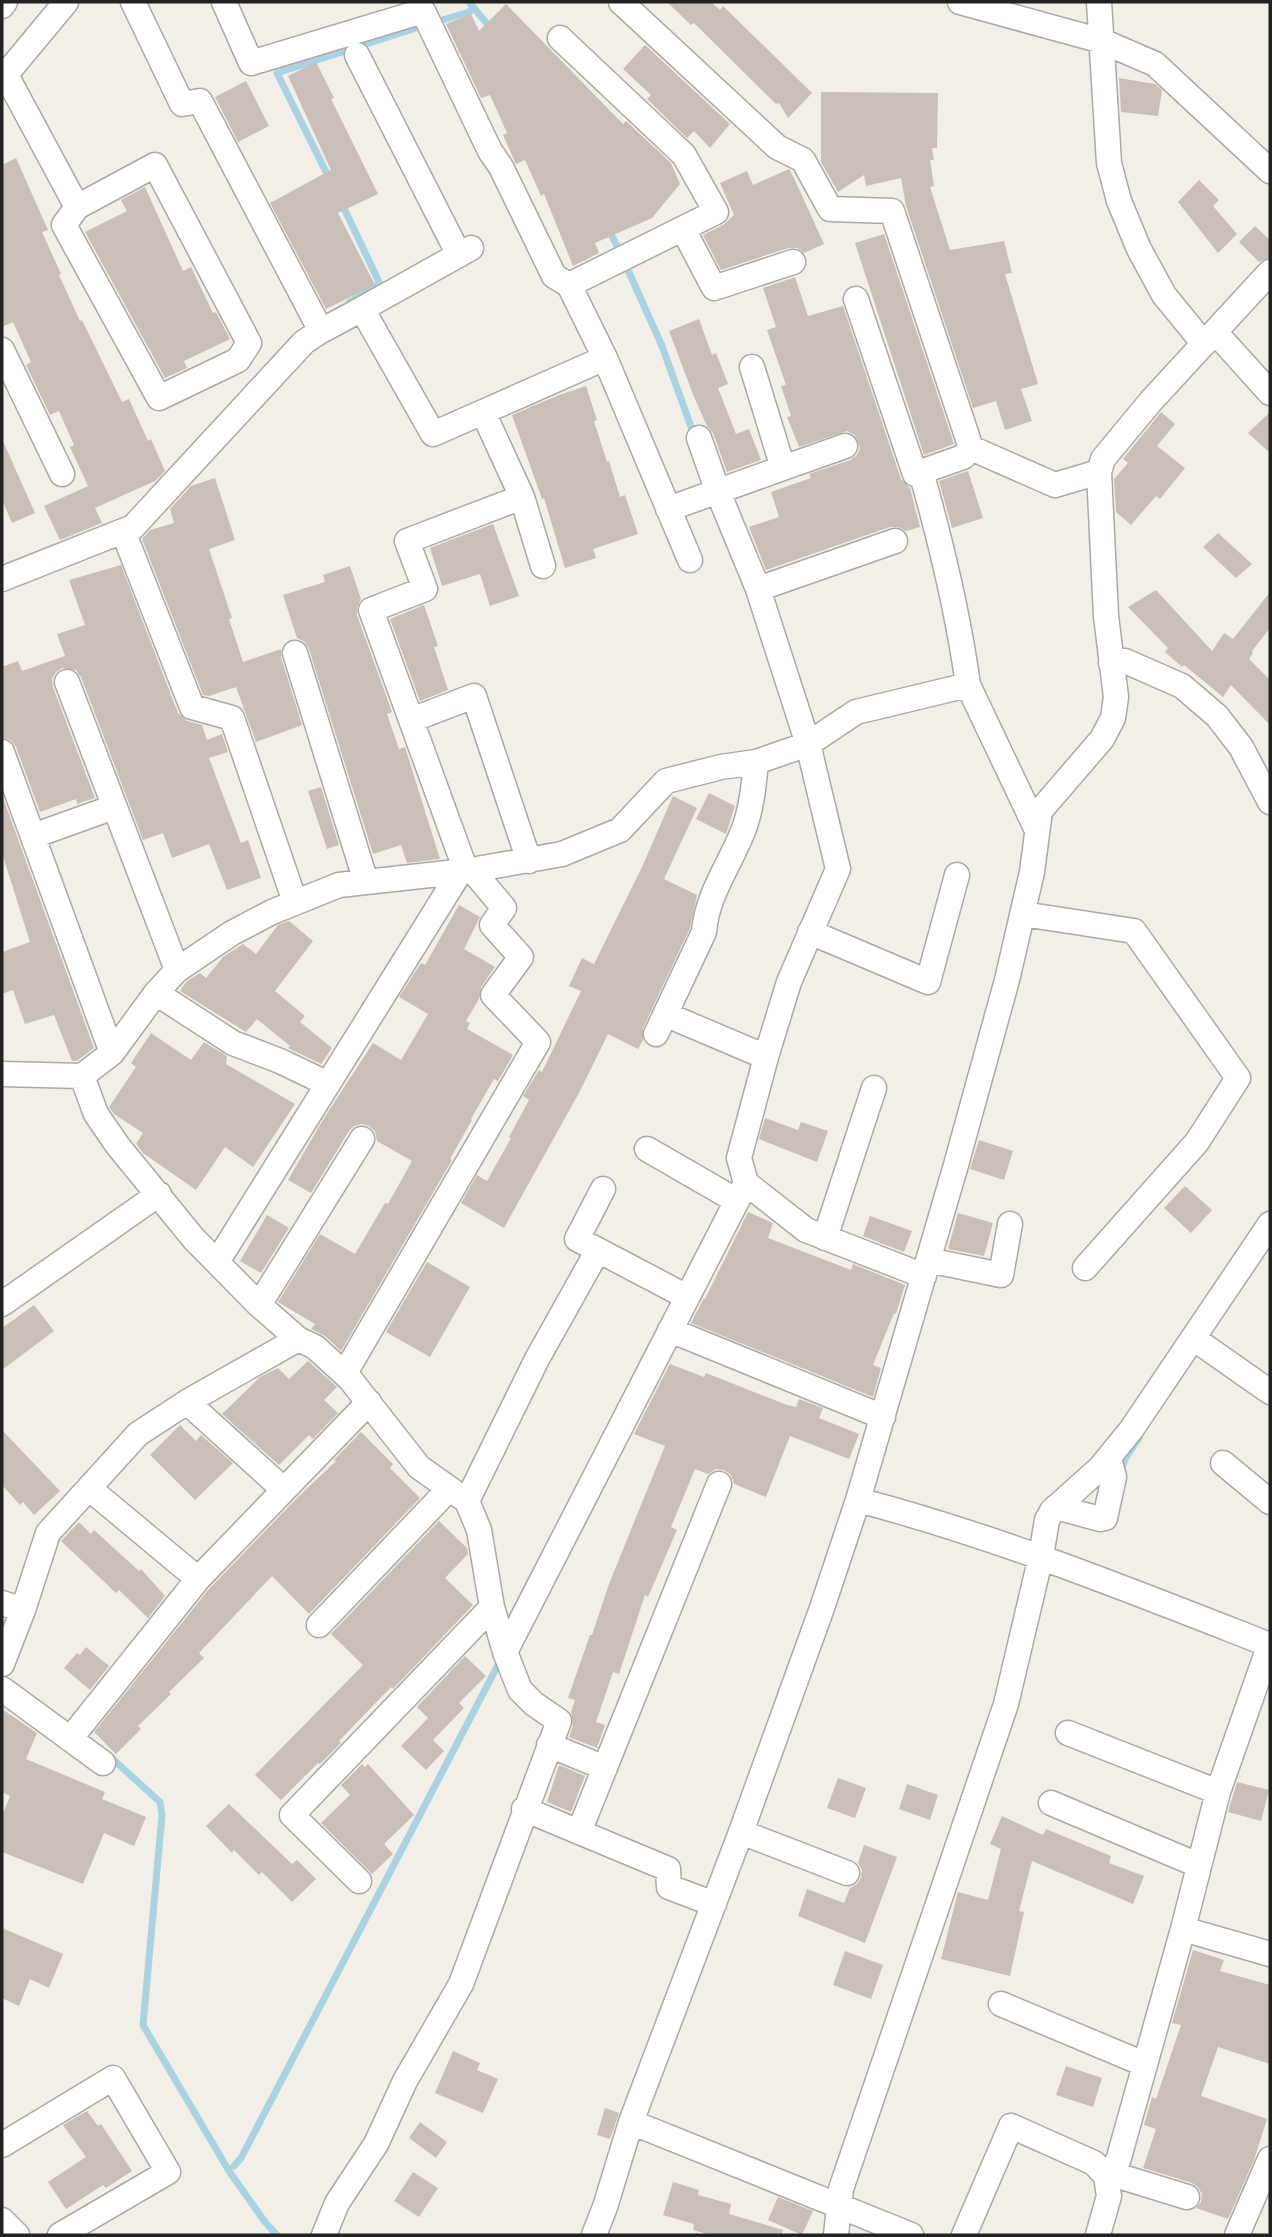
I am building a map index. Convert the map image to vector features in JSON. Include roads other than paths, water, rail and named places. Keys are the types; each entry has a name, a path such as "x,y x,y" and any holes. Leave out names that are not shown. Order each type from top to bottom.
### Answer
{"street":[{"path":"66,2 4,77 77,207"},
{"path":"133,2 182,104 200,100 321,331"},
{"path":"224,2 251,63 423,11 554,276 569,285 605,358 690,561"},
{"path":"621,2 777,148 803,160 830,209 892,211 971,448 1055,485 1099,472"},
{"path":"960,2 1101,41 1155,64 1270,171"},
{"path":"1099,2 1109,163 1119,201 1139,249 1164,295 1270,393"},
{"path":"560,38 684,155 716,212 569,285"},
{"path":"2,579 132,527 303,342 465,251 357,55"},
{"path":"155,165 249,343 238,360 159,398 64,225 77,207 155,165"},
{"path":"682,229 714,288 793,262"},
{"path":"594,2235 637,2125 714,1904 746,1834 822,1608 864,1501 883,1417 934,1265 1007,979 1031,915 1032,872 1040,811 1102,739 1116,707 1117,662 1099,472 1103,459 1151,401 1270,272"},
{"path":"856,299 915,474 963,457 971,448"},
{"path":"362,309 433,434 605,358"},
{"path":"2,350 62,474"},
{"path":"752,367 783,468"},
{"path":"484,412 522,497 543,566"},
{"path":"505,1652 741,1192 739,1158 766,1057 789,982 838,869 808,744 758,589 698,438"},
{"path":"668,509 845,446"},
{"path":"923,472 962,643 968,685 1036,828"},
{"path":"345,1373 537,1042 493,995 521,957 492,925 504,908 466,871 371,610 425,589 407,541 522,497"},
{"path":"123,531 192,707 232,718 295,902"},
{"path":"758,589 895,541"},
{"path":"295,653 366,882"},
{"path":"1117,662 1182,686 1217,716 1241,747 1270,802"},
{"path":"67,682 177,970"},
{"path":"2,1074 82,1076 112,1053 156,993 177,970 232,933 272,912 339,884 466,871 562,854 620,830 666,781 721,767 756,762 808,744 856,712 968,685"},
{"path":"411,720 474,696 529,861"},
{"path":"2,752 112,1053"},
{"path":"756,762 754,789 745,826 718,880 705,918 704,932 662,1025 766,1057"},
{"path":"33,836 114,807"},
{"path":"217,1262 466,871"},
{"path":"810,932 928,982 957,875"},
{"path":"1031,915 1134,931 1237,1078 1197,1142 1085,1268"},
{"path":"156,993 233,1044 280,1061 328,1084"},
{"path":"82,1076 96,1114 118,1146 194,1239 259,1305 298,1339 315,1347 345,1373 419,1467 458,1495 479,1530 492,1607 505,1652 520,1689 534,1704 559,1721 461,1984 405,2081 376,2144 337,2203 324,2235"},
{"path":"825,1238 874,1088"},
{"path":"259,1305 362,1139"},
{"path":"647,1149 741,1192 806,1230 825,1238 934,1265 1001,1275 1010,1224"},
{"path":"603,1189 577,1238 687,1297"},
{"path":"2,1304 159,1194"},
{"path":"835,2235 834,2203 1006,1704 1034,1554 1051,1513 1109,1458 1200,1342 1270,1224"},
{"path":"319,1625 458,1495 598,1250"},
{"path":"670,1330 883,1417"},
{"path":"2,1664 13,1606 48,1533 138,1434 187,1402 298,1339"},
{"path":"1200,1342 1270,1392"},
{"path":"187,1402 284,1490"},
{"path":"70,1739 198,1579 369,1402"},
{"path":"1051,1513 1105,1518 1114,1477 1109,1458"},
{"path":"1223,1463 1270,1502"},
{"path":"579,1832 719,1484"},
{"path":"90,1489 198,1579"},
{"path":"864,1501 946,1524 1034,1554 1270,1645 1218,1792 1198,1864 1189,1931 1144,2064 1118,2161 1119,2177 1109,2196 1098,2235"},
{"path":"359,1881 292,1815 492,1607"},
{"path":"2,1689 103,1763"},
{"path":"1068,1733 1218,1792"},
{"path":"549,1745 605,1768"},
{"path":"1051,1802 1198,1864"},
{"path":"524,1809 668,1869 669,1887 714,1904"},
{"path":"746,1834 848,1873"},
{"path":"1189,1931 1270,1954"},
{"path":"1001,2004 1144,2064"},
{"path":"2,2145 113,2078 168,2172 60,2235"},
{"path":"637,2125 911,2235"},
{"path":"964,2235 1011,2126 1119,2177 1187,2197"},
{"path":"1237,2235 1270,2159"},
{"path":"2,2220 17,2235"}],"waterway":[{"path":"469,2 493,31"},
{"path":"439,21 474,8"},
{"path":"330,180 277,73 419,27"},
{"path":"342,204 380,284 350,302"},
{"path":"608,228 617,246"},
{"path":"628,270 662,346 694,435"},
{"path":"1120,1473 1126,1457 1139,1438"},
{"path":"234,2166 241,2158 501,1659"},
{"path":"107,1754 160,1802 162,1815 143,2025 229,2171 277,2235"}]}
